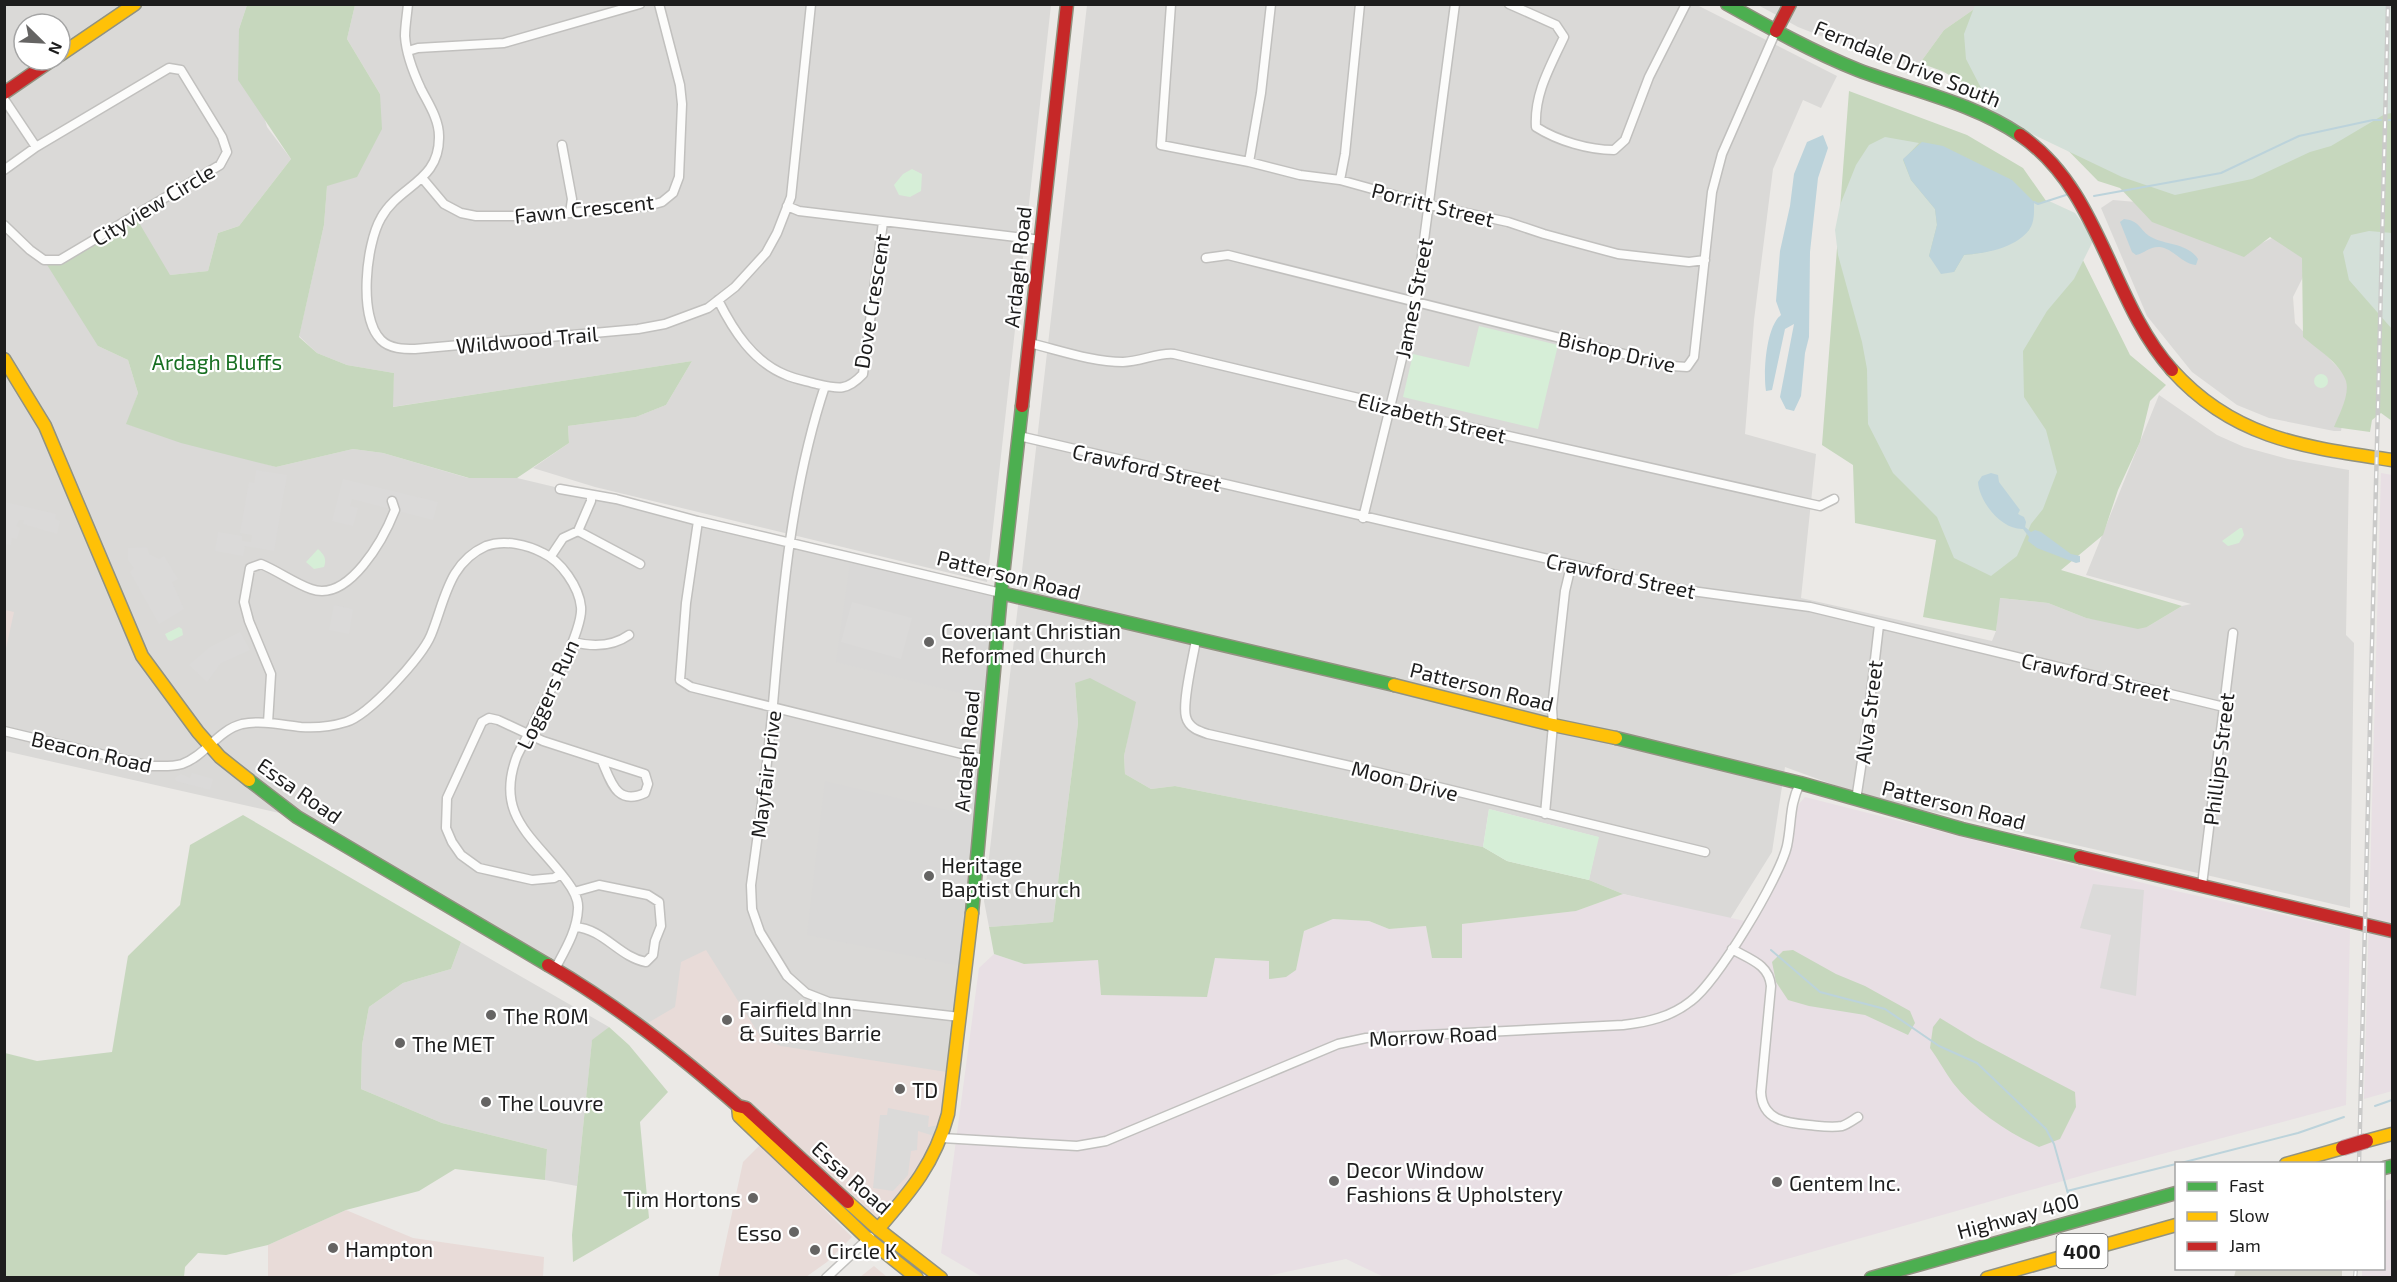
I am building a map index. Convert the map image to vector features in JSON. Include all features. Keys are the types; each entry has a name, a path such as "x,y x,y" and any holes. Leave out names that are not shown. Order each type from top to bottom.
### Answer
{"main road":[{"path":"72,47 135,4"},
{"name":"Ardagh Road","path":"878,1229 921,1179 934,1160 948,1114 987,760 1001,593 1067,4"},
{"name":"Ferndale Drive South","path":"1727,4 1776,31 1861,71 1978,111 2003,123 2026,139 2061,173 2085,211 2147,337 2184,384 2202,399 2248,428 2276,437 2392,459"},
{"path":"1776,31 1790,4"},
{"path":"4,93 35,72"},
{"name":"Essa Road","path":"4,358 45,426 142,656 208,745 255,786 297,817 609,1003 676,1052 738,1106 746,1108 878,1229 941,1278"},
{"name":"Patterson Road","path":"1001,593 1553,725 1655,746 1800,783 1962,829 2392,931"},
{"name":"Essa Road","path":"738,1106 739,1116 868,1239 916,1278"},
{"path":"2293,1162 2392,1134"},
{"name":"Highway 400","path":"1871,1278 2175,1193"},
{"name":"400","path":"1987,1278 2175,1225"}],"street":[{"name":"Wildwood Trail","path":"408,4 405,37 420,87 432,111 439,134 437,155 423,179 395,199 382,216 373,235 368,257 371,325 382,341 397,348 415,349 638,329 665,324 708,308 735,287 766,253 777,233 790,197 811,4"},
{"path":"408,51 418,48 504,43 640,4"},
{"name":"Fawn Crescent","path":"423,179 444,204 468,215 523,216 570,213 648,206 662,202 673,193 679,177 682,104 680,85 659,4"},
{"name":"Porritt Street","path":"1172,4 1161,145 1248,162 1300,176 1340,180 1430,205 1508,222 1618,254 1689,262 1705,260"},
{"path":"1248,162 1261,93 1271,4"},
{"path":"1340,180 1345,154 1360,4"},
{"name":"James Street","path":"1363,518 1416,300 1455,4"},
{"path":"1509,4 1556,26 1564,38 1540,89 1535,110 1536,127 1548,135 1599,150 1614,150 1624,140 1649,77 1686,4"},
{"name":"Bishop Drive","path":"1206,258 1228,255 1416,300 1491,322 1672,366 1687,367 1694,357 1712,192 1722,154 1776,31"},
{"name":"Cityview Circle","path":"4,170 36,147 169,68 182,70 222,137 227,152 220,165 60,260 44,260 4,225"},
{"path":"4,99 36,147"},
{"path":"562,145 572,199 570,213"},
{"path":"787,206 800,211 1041,240"},
{"name":"Dove Crescent","path":"718,300 731,326 745,344 770,367 786,375 825,386 836,388 852,386 863,374 883,222"},
{"name":"Elizabeth Street","path":"1029,343 1117,362 1135,362 1172,353 1371,401 1389,409 1820,506 1834,499"},
{"name":"Mayfair Drive","path":"825,386 804,468 791,543 752,885 752,909 760,932 787,976 806,993 829,1002 960,1017"},
{"name":"Crawford Street","path":"1019,436 1363,518 1677,589 1810,607 2224,707"},
{"name":"Patterson Road","path":"560,489 616,499 698,521 1001,593"},
{"path":"551,556 563,538 578,531 591,501 591,495"},
{"path":"268,723 271,674 249,621 244,602 250,568 261,564 313,590 327,591 342,587 358,572 389,526 395,510 392,501"},
{"path":"698,521 686,603 680,680 692,687 987,760"},
{"path":"578,531 640,564"},
{"name":"Loggers Run","path":"208,745 236,726 245,723 304,727 348,722 372,705 407,671 430,638 444,594 461,564 488,546 526,544 551,556 571,580 581,608 573,642 510,774 510,804 518,824 574,892"},
{"path":"1545,814 1553,725 1552,708 1565,591 1571,566"},
{"name":"Alva Street","path":"1856,800 1879,625"},
{"name":"Phillips Street","path":"2202,885 2233,633"},
{"path":"573,642 593,647 622,640 629,635"},
{"name":"Moon Drive","path":"1196,640 1186,703 1186,718 1194,729 1705,852"},
{"path":"561,874 554,878 531,880 479,868 461,855 452,842 446,828 447,798 482,722 489,718 602,761 645,774 648,784 645,793 637,797 625,795 614,789 602,761"},
{"name":"Beacon Road","path":"4,731 151,766 170,767 185,763 208,745"},
{"name":"Morrow Road","path":"942,1138 1077,1146 1106,1141 1338,1044 1366,1038 1645,1022 1669,1015 1692,1001 1710,982 1779,868 1787,846 1792,800 1800,783"},
{"path":"555,969 575,927 579,906 574,892 599,885 648,895 659,902 662,926 655,941 653,955 646,962 638,961 600,934 587,928 575,927"},
{"path":"1732,949 1761,965 1770,976 1761,1092 1761,1100 1767,1111 1784,1123 1833,1127 1845,1125 1858,1117"},
{"path":"826,1278 878,1229"}],"shaded area":[{"path":"5,5 247,5 239,29 267,127 291,159 239,226 218,233 208,271 170,275 98,346 128,360 138,393 127,424 276,467 353,449 383,453 468,478 517,478 1001,593 948,1114 676,1052 297,817 5,751"},
{"path":"355,5 1051,5 987,582 595,487 533,468 569,443 568,426 636,417 666,405 692,361 392,407 394,373 347,365 317,353 299,336 324,225 327,185 380,94 347,39"},
{"path":"1087,5 1697,5 1837,76 1821,108 1803,100 1773,169 1754,320 1745,434 1816,454 1801,598 1992,641 1996,631 1999,598 2048,603 2086,618 2147,627 2182,606 2191,604 2086,575 2159,395 2217,435 2244,447 2288,459 2349,470 2346,635 2354,643 2350,908 1867,797 1785,767 1772,852 1730,919 1623,894 1589,880 1598,837 1489,809 1483,847 1175,786 1151,789 1125,774 1124,756 1135,702 1075,683 1078,723 1053,922 989,927 984,901"},
{"path":"1758,5 1980,5 1944,30 1920,63 1892,64 1798,27"},
{"path":"1975,5 2392,5 2392,113 2385,114 2331,146 2310,152 2252,179 2175,195 2122,177 2026,131 1993,111 1966,59 1964,34"},
{"path":"1885,137 1919,143 1903,160 1911,180 1935,209 1937,225 1929,256 1954,272 1964,255 1999,248 2029,230 2034,202 2038,204 2049,201 2075,213 2094,239 2074,279 2047,311 2023,351 2024,397 2046,430 2057,472 2043,509 2031,524 2017,556 1991,576 1954,558 1937,517 1893,473 1868,424 1867,369 1862,342 1838,255 1835,230 1840,205 1856,165 1869,145"},
{"path":"2113,200 2136,202 2248,250 2278,235 2310,263 2293,297 2295,323 2348,378 2347,400 2341,431 2269,418 2237,405 2192,372 2147,316 2101,208"},
{"path":"2369,231 2392,233 2392,329 2349,280 2343,252 2351,235"},
{"path":"256,470 287,475 274,551 245,546 243,556 215,551 218,532 242,536 242,541 251,542 252,535 240,533 249,482 254,483"},
{"path":"2381,473 2392,475 2392,1091 2364,1099"},
{"path":"343,479 438,502 433,520 352,499 350,506 358,508 353,526 332,521"},
{"path":"5,502 56,514 55,519 60,521 57,534 23,524 24,520 19,520 16,526 20,528 17,539 12,538 11,545 5,544"},
{"path":"147,547 149,554 159,559 164,556 178,579 172,582 184,609 159,624 130,572 134,568 128,560 128,548"},
{"path":"851,557 1001,593 992,701 836,662"},
{"path":"852,602 912,618 901,659 841,642"},
{"path":"334,605 353,609 349,634 329,630"},
{"path":"4,610 14,612 5,653"},
{"path":"240,632 250,650 221,663 207,682 189,665 210,647"},
{"path":"192,773 213,779 210,790 176,781 175,778 181,774 190,778"},
{"path":"825,781 981,818 965,967 807,935"},
{"path":"1805,797 2167,889 2350,930 2346,1105 2098,1171 1723,1277 1386,1278 1346,1259 1258,1278 984,1278 941,1253 979,968 994,954 1024,964 1098,959 1101,994 1207,996 1215,958 1269,961 1296,970 1304,931 1333,919 1369,921 1389,929 1426,926 1432,957 1462,924 1576,911 1623,894 1754,923 1772,893 1799,804"},
{"path":"2093,884 2144,890 2136,996 2100,988 2111,935 2080,928"},
{"path":"461,942 609,1027 592,1041 577,1186 545,1180 547,1149 442,1123 361,1089 362,1045 369,1007 403,983 451,969"},
{"path":"706,950 762,1039 781,1046 953,1073 942,1138 878,1229 861,1224 641,1027 675,1007 681,962"},
{"path":"888,1108 929,1116 928,1127 946,1124 939,1145 931,1135 918,1131 917,1150 911,1151 908,1175 893,1191 873,1188 880,1115 887,1115"},
{"path":"760,1145 852,1237 827,1262 806,1277 718,1278 743,1162"},
{"path":"2392,1199 2392,1277 2362,1277 2362,1270 2385,1270 2385,1201"},
{"path":"346,1210 413,1238 544,1257 543,1277 268,1278 268,1245"},
{"path":"874,1266 887,1277 860,1277"},
{"path":"2236,1270 2342,1270 2342,1277 2234,1277"}],"green space":[{"name":"Ardagh Bluffs","path":"247,5 355,5 347,39 380,94 382,129 357,177 327,186 324,225 299,337 317,353 347,365 394,373 393,407 692,361 666,405 636,417 568,426 569,443 517,478 469,478 383,453 353,449 276,467 181,443 126,424 138,393 128,360 98,346 44,260 60,260 135,216 170,275 208,271 218,233 239,226 291,159 238,80 239,29"},
{"path":"1980,5 2392,5 2392,421 2381,413 2372,420 2370,432 2334,427 2345,399 2346,381 2339,368 2303,337 2302,258 2270,237 2244,257 2152,222 2120,188 2098,181 2049,131 1942,71 1920,63 1944,30"},
{"path":"1849,91 1967,135 2023,168 2072,238 2130,355 2166,385 2150,401 2140,442 2118,490 2103,535 2061,570 2182,606 2147,627 2138,629 2086,618 2048,603 2000,598 1996,631 1923,617 1936,540 1855,523 1853,465 1822,445"},
{"path":"912,169 922,174 921,191 910,197 899,195 894,185 903,174"},
{"path":"1479,326 1558,345 1538,429 1403,397 1413,354 1469,367"},
{"path":"2318,374 2324,374 2328,381 2324,388 2318,388 2314,384 2314,378"},
{"path":"2240,528 2244,535 2239,543 2228,546 2222,541"},
{"path":"318,549 324,557 325,564 324,567 314,569 306,562"},
{"path":"179,627 183,635 171,641 168,640 165,634"},
{"path":"1090,678 1136,702 1124,756 1125,774 1151,789 1175,786 1483,847 1507,861 1589,880 1623,894 1576,911 1462,924 1462,958 1432,958 1426,926 1389,929 1369,921 1333,919 1304,931 1296,970 1286,977 1269,979 1269,961 1215,958 1207,997 1101,995 1098,960 1024,964 994,954 989,927 1053,922 1078,723 1075,683"},
{"path":"1489,809 1599,837 1589,880 1507,861 1483,847"},
{"path":"243,815 461,942 451,969 403,983 369,1007 362,1045 361,1089 442,1123 547,1149 545,1180 455,1169 419,1191 346,1210 268,1245 226,1255 198,1253 185,1267 184,1277 5,1277 5,1053 37,1061 112,1052 128,956 180,905 190,845"},
{"path":"1793,950 1910,1011 1915,1023 1908,1035 1865,1015 1809,1006 1788,1000 1776,982 1772,962 1783,951"},
{"path":"1940,1018 1976,1040 2075,1092 2076,1107 2060,1139 2039,1147 2015,1135 1971,1103 1950,1079 1930,1048 1933,1027"},
{"path":"609,1027 629,1045 668,1092 640,1122 649,1218 573,1262 572,1235 592,1040"}],"water":[{"path":"1823,135 1828,148 1818,178 1810,252 1809,337 1805,353 1801,396 1794,411 1786,409 1780,397 1794,324 1785,329 1772,390 1766,391 1765,362 1772,329 1781,315 1776,301 1780,251 1794,174 1807,142"},
{"path":"1922,142 1943,146 2012,180 2034,202 2033,220 2029,230 2007,246 1964,255 1954,272 1941,274 1929,256 1937,225 1935,209 1911,180 1903,159"},
{"path":"2124,219 2137,224 2144,232 2157,240 2188,250 2198,259 2196,265 2160,247 2136,255 2132,252 2120,222"},
{"path":"1991,473 1998,475 1999,482 2020,510 2018,514 2024,517 2025,527 2031,532 2035,530 2041,532 2071,554 2080,556 2080,562 2076,563 2037,548 2028,541 2029,537 2023,529 2007,525 1999,520 1979,490 1978,482 1982,476"}],"waterway":[{"path":"2094,196 2221,173 2299,136 2381,120"},
{"path":"2034,202 2038,204 2066,195"},
{"path":"1771,950 1820,992 1885,1009 1939,1046 1977,1063 2046,1129 2054,1144 2069,1197 2068,1206"},
{"path":"2375,1106 2392,1100"},
{"path":"2185,1162 2298,1133 2344,1117"},
{"path":"2067,1191 2175,1164"}],"railway":[{"path":"2359,1162 2388,4"},
{"path":"2355,1278 2356,1270"}],"traffic: fast":[{"path":"1727,4 1841,63 1962,105 2020,135"},
{"path":"972,913 1001,593 1022,406"},
{"path":"1001,593 1394,685"},
{"path":"1616,738 1800,783 1962,829 2080,857"},
{"path":"249,780 297,817 548,965"},
{"path":"2385,1168 2392,1166"},
{"path":"1871,1278 2175,1193"}],"traffic: slow":[{"path":"72,47 135,4"},
{"path":"4,359 45,426 142,656 198,732 220,757 249,780"},
{"path":"2172,370 2196,393 2220,411 2246,425 2301,444 2392,460"},
{"path":"1394,685 1553,725 1616,738"},
{"path":"878,1229 921,1176 943,1131 948,1114 972,913"},
{"path":"738,1106 739,1116 868,1239 917,1278"},
{"path":"2366,1141 2392,1134"},
{"path":"2293,1162 2343,1148"},
{"path":"848,1202 878,1229 941,1278"},
{"path":"1987,1278 2175,1225"}],"traffic: jam":[{"path":"1022,406 1067,4"},
{"path":"1776,31 1790,4"},
{"path":"4,93 35,72"},
{"path":"2020,135 2047,158 2069,185 2087,215 2133,312 2151,342 2172,370"},
{"path":"2080,857 2392,931"},
{"path":"548,965 623,1013 738,1106 746,1108 848,1202"},
{"path":"2343,1148 2366,1141"}],"place":[{"name":"Covenant Christian Reformed Church","path":"929,642"},
{"name":"Heritage Baptist Church","path":"929,876"},
{"name":"The ROM","path":"491,1015"},
{"name":"Fairfield Inn & Suites Barrie","path":"727,1020"},
{"name":"The MET","path":"400,1043"},
{"name":"TD","path":"900,1089"},
{"name":"The Louvre","path":"486,1102"},
{"name":"Decor Window Fashions & Upholstery","path":"1334,1181"},
{"name":"Gentem Inc.","path":"1777,1182"},
{"name":"Tim Hortons","path":"753,1198"},
{"name":"Esso","path":"794,1232"},
{"name":"Hampton","path":"333,1248"},
{"name":"Circle K","path":"815,1250"}]}
